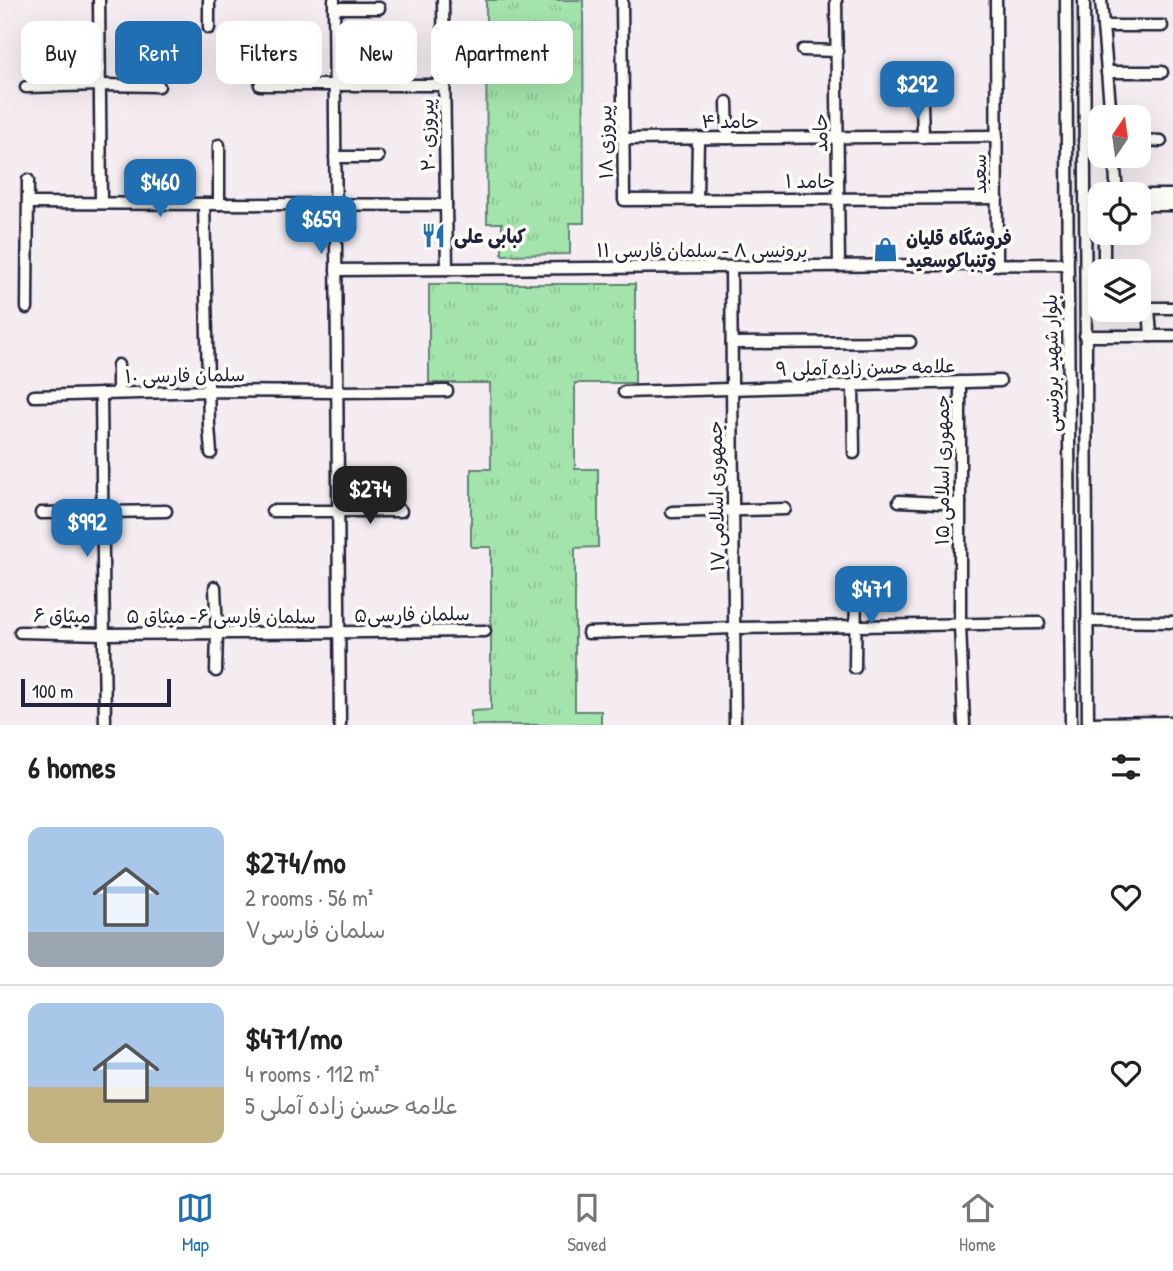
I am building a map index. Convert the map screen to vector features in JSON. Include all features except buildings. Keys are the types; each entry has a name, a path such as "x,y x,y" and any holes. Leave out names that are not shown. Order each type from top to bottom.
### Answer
{"street":[{"path":"99,0 101,203"},
{"path":"209,0 209,28"},
{"name":"پیروزی ۲۰","path":"443,0 447,269"},
{"name":"پیروزی ۱۸","path":"622,0 624,200"},
{"name":"حامد","path":"836,0 839,266"},
{"name":"سعید","path":"996,0 997,265"},
{"name":"بلوار شهید برونسی","path":"1066,0 1071,725"},
{"name":"بلوار شهید برونسی","path":"1084,0 1088,724"},
{"path":"1101,0 1110,105"},
{"path":"340,725 334,4 379,8"},
{"path":"1103,26 1162,26"},
{"path":"803,50 837,51"},
{"path":"1107,72 1162,72"},
{"path":"260,85 444,85"},
{"path":"26,87 159,86"},
{"path":"727,102 728,138"},
{"path":"922,103 923,136"},
{"name":"حامد ۴","path":"623,139 997,136"},
{"path":"697,200 698,138"},
{"path":"1152,141 1161,141"},
{"path":"219,145 219,205"},
{"path":"335,157 378,157"},
{"path":"27,308 28,180"},
{"path":"1151,195 1173,195"},
{"name":"حامد ۱","path":"624,200 997,198"},
{"path":"29,204 446,205"},
{"path":"204,204 211,453"},
{"path":"1151,205 1173,205"},
{"name":"برونسی ۸ - سلمان فارسی ۱۱","path":"336,270 1067,264"},
{"name":"جمهوری اسلامی ۱۷","path":"731,267 735,725"},
{"path":"1151,308 1173,308"},
{"path":"1148,322 1151,336"},
{"path":"1085,337 1173,336"},
{"path":"732,342 910,342"},
{"path":"118,365 118,393"},
{"name":"علامه حسن زاده آملی ۹","path":"624,392 1000,381"},
{"name":"جمهوری اسلامی ۱۵","path":"960,382 960,624 964,725"},
{"path":"853,385 854,453"},
{"name":"سلمان فارسی ۱۰","path":"34,396 209,391 447,391"},
{"path":"101,394 105,725"},
{"path":"899,501 960,504"},
{"path":"672,512 785,509"},
{"path":"41,513 166,511"},
{"path":"272,511 401,511"},
{"path":"855,668 856,583"},
{"path":"215,587 216,671"},
{"path":"1087,621 1173,622"},
{"path":"588,633 1039,623"},
{"name":"سلمان فارسی۵","path":"339,633 485,631"},
{"name":"میثاق ۶","path":"20,632 104,634"},
{"name":"سلمان فارسی ۶- میثاق ۵","path":"104,634 339,633"},
{"path":"1088,724 1173,722"}],"green space":[{"path":"486,0 583,0 584,223 570,223 570,254 502,255 502,223 487,223 486,84 573,84 573,21 486,21"},
{"path":"429,284 635,284 635,383 575,383 575,469 598,469 598,547 575,548 575,711 601,711 601,725 471,725 471,711 491,710 491,547 471,547 471,469 491,469 490,383 429,383"}],"place":[{"name":"کبابی علی","path":"434,236"},
{"name":"فروشگاه قلیان وتنباکوسعید","path":"886,249"}]}
